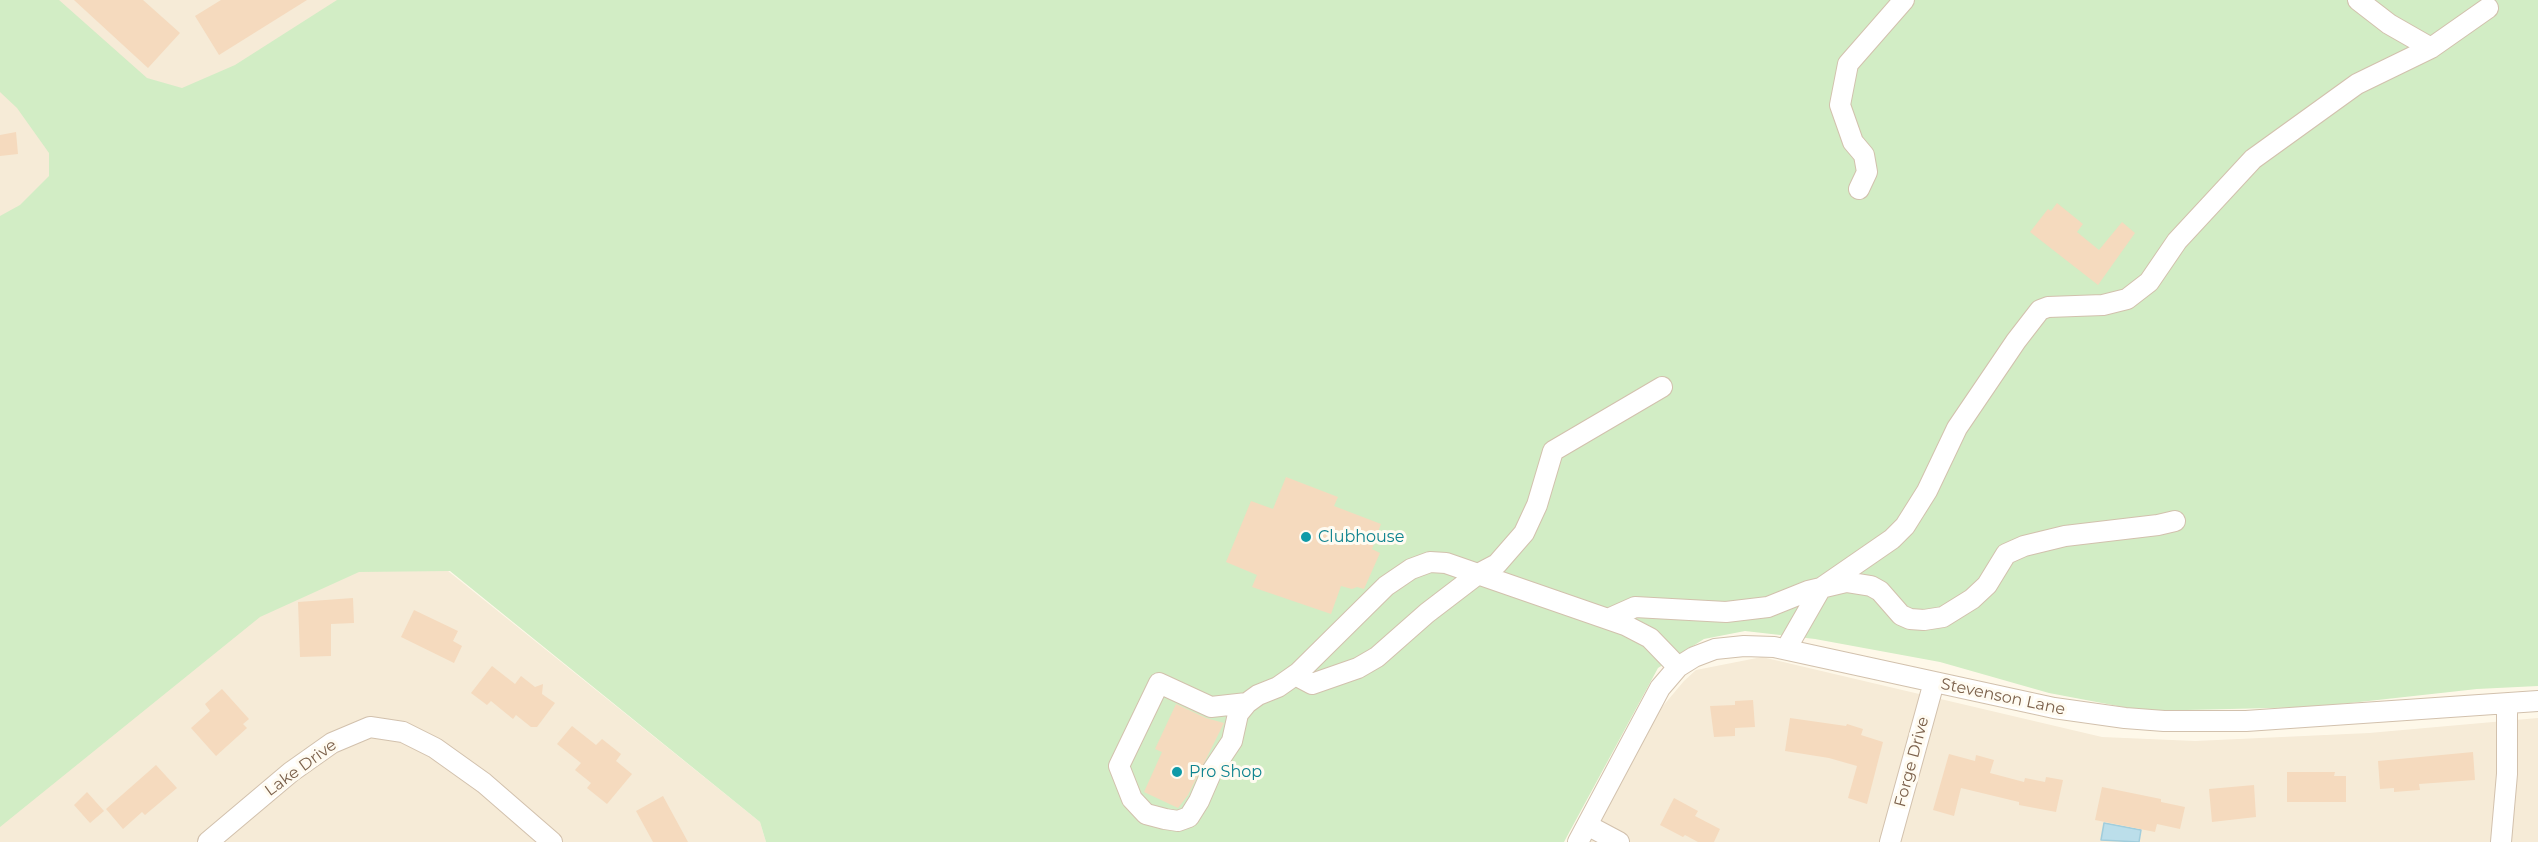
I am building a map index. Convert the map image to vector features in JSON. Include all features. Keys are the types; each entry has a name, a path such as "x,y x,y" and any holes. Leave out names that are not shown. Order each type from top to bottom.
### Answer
{"street":[{"path":"1859,189 1867,172 1864,155 1853,142 1840,105 1848,64 1904,0"},
{"path":"2358,0 2389,24 2431,48"},
{"path":"1786,649 1821,588 1892,539 1905,526 1927,490 1957,428 2040,310 2048,306 2103,305 2127,299 2149,282 2177,241 2253,159 2357,84 2431,48 2488,8"},
{"path":"1295,675 1312,684 1358,668 1377,657 1427,613 1478,574 1497,564 1524,533 1537,505 1553,451 1662,387"},
{"path":"1608,619 1635,607 1726,612 1768,607 1808,591 1846,582 1871,586 1880,591 1901,615 1910,619 1924,620 1943,617 1972,599 1986,585 2006,554 2024,546 2065,536 2158,525 2175,520"},
{"path":"1247,703 1211,707 1159,683 1119,766 1131,799 1146,814 1171,820 1189,818 1200,801 1212,771 1232,741 1238,714 1247,703 1295,675 1386,586 1411,568 1430,562 1446,563 1608,619 1650,638 1678,667"},
{"name":"Stevenson Lane","path":"1582,834 1660,688 1678,667 1694,657 1715,649 1744,646 1786,649 2054,708 2164,721 2246,721 2538,701"},
{"name":"Forge Drive","path":"1890,842 1934,682"},
{"path":"2501,842 2507,774 2507,704"},
{"name":"Lake Drive","path":"208,842 291,772 332,743 370,727 403,732 435,748 484,783 552,842"},
{"path":"1582,834 1619,842"}],"shaded area":[{"path":"0,0 355,0 0,223"},
{"path":"366,505 760,822 766,842 0,842 0,815"},
{"path":"1762,657 2102,737 2195,741 2369,733 2538,718 2538,842 1588,842 1657,713 1684,681 1696,670"}],"green space":[{"path":"0,0 59,0 147,78 182,88 235,65 337,0 2538,0 2538,686 2477,689 2314,707 2144,711 2049,693 1940,662 1815,639 1745,631 1704,639 1658,668 1564,842 766,842 760,822 450,571 359,572 260,617 0,827 0,216 20,205 49,176 49,153 17,108 0,92"}],"water":[{"path":"2104,823 2141,830 2139,842 2101,840"}],"building":[{"path":"74,0 143,0 180,33 148,68"},
{"path":"221,0 307,0 219,55 195,16"},
{"path":"16,132 18,154 0,156 0,135"},
{"path":"2057,203 2083,224 2077,232 2099,250 2122,222 2135,233 2098,285 2030,232 2048,209 2051,211"},
{"name":"Clubhouse","path":"1286,477 1338,497 1334,506 1381,524 1372,549 1380,553 1364,589 1341,586 1331,614 1252,587 1257,575 1226,562 1251,501 1273,509"},
{"path":"353,598 354,623 331,624 331,656 300,657 298,602"},
{"path":"414,610 458,631 453,641 462,646 454,663 401,637"},
{"path":"492,666 515,684 521,676 535,687 543,684 542,694 555,703 537,727 531,727 516,715 513,719 491,701 487,705 471,693"},
{"path":"222,689 249,719 243,724 247,728 216,756 191,728 210,711 205,704"},
{"path":"1753,700 1755,727 1735,728 1735,736 1714,737 1710,706 1735,705 1735,701"},
{"name":"Pro Shop","path":"1176,704 1206,718 1224,723 1188,795 1178,808 1144,792 1162,752 1155,749"},
{"path":"1790,718 1846,726 1847,724 1863,729 1861,735 1883,742 1867,804 1848,798 1857,766 1829,758 1785,751"},
{"path":"572,726 596,745 602,739 621,754 616,761 632,774 607,804 587,788 591,783 575,770 581,763 557,744"},
{"path":"2473,752 2475,780 2419,784 2420,790 2394,792 2394,788 2380,789 2378,761"},
{"path":"1949,754 1975,761 1976,755 1994,760 1990,773 2024,782 2025,778 2045,782 2046,777 2063,780 2056,812 2019,805 2019,802 1961,788 1954,816 1933,810"},
{"path":"156,765 177,788 145,815 142,812 123,829 106,809"},
{"path":"2287,772 2335,772 2334,776 2346,776 2346,802 2287,802"},
{"path":"2254,785 2256,817 2212,822 2209,789"},
{"path":"2102,787 2161,799 2161,802 2185,807 2180,829 2157,824 2155,832 2095,820"},
{"path":"87,792 104,811 90,823 74,805"},
{"path":"663,796 688,842 653,842 636,811"},
{"path":"1674,798 1698,811 1695,816 1720,829 1714,842 1698,842 1660,825"}],"place":[{"name":"Clubhouse","path":"1306,537"},
{"name":"Pro Shop","path":"1177,772"}]}
